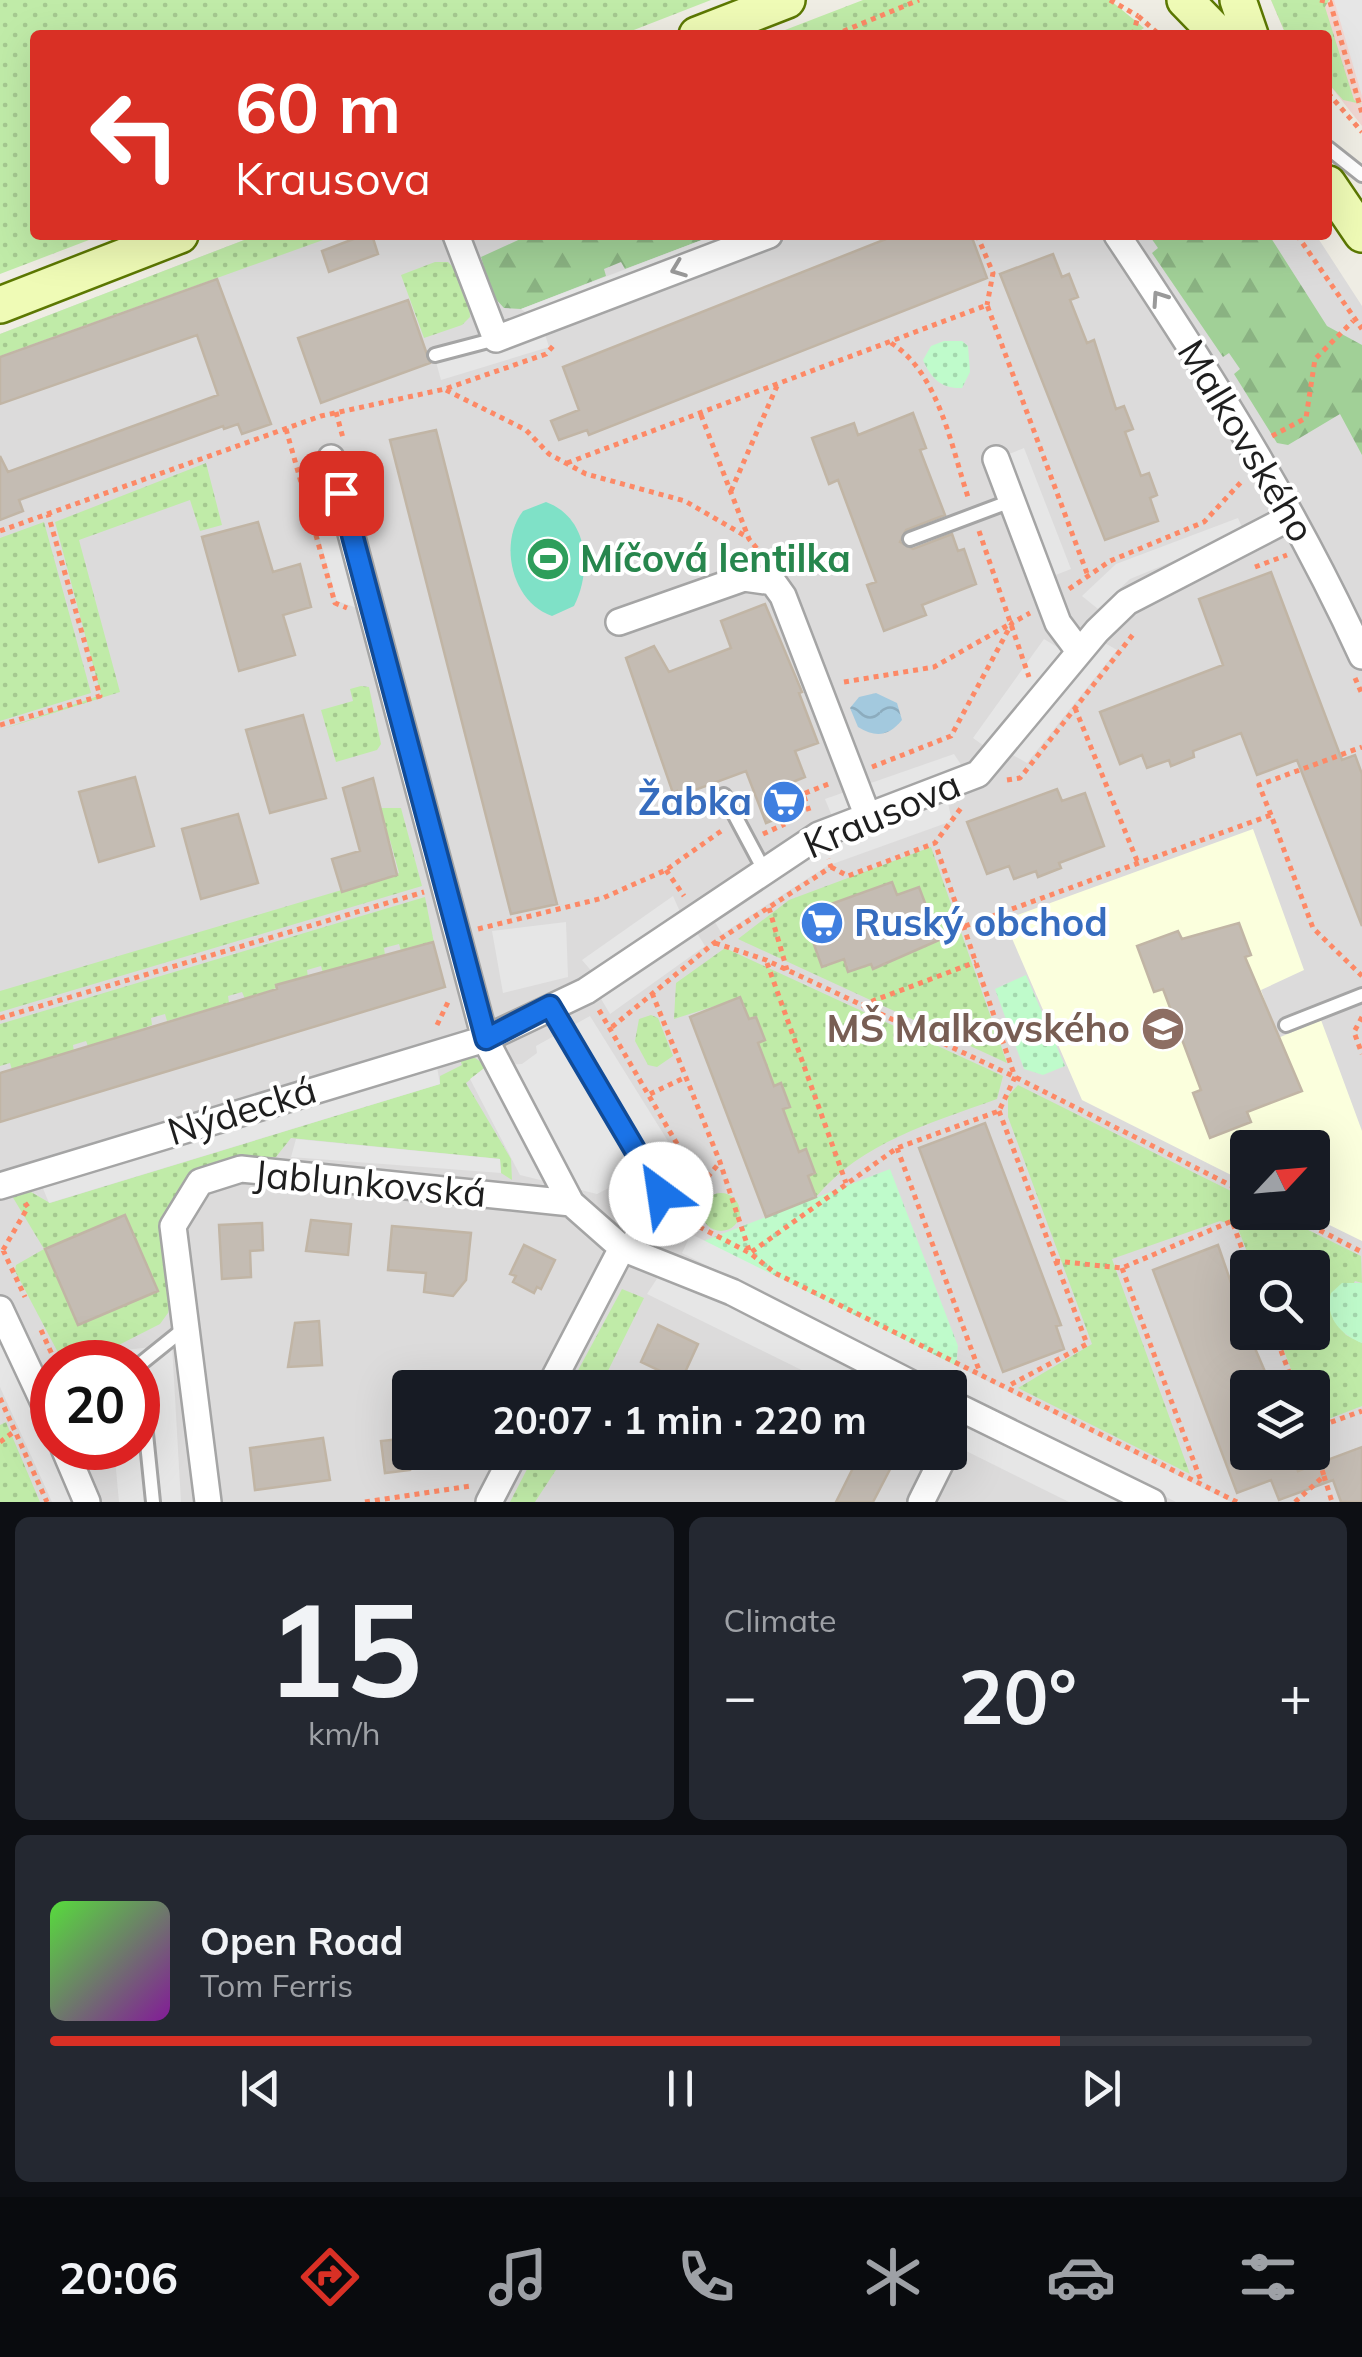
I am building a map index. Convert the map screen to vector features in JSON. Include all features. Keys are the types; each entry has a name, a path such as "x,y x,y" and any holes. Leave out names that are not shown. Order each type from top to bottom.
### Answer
{"main road":[{"path":"711,30 787,0"},
{"path":"1185,0 1214,30"},
{"path":"1238,0 1248,30"},
{"path":"1332,190 1362,234"},
{"path":"0,305 167,240"}],"street":[{"path":"458,240 496,339 757,240"},
{"name":"Malkovského","path":"1120,240 1255,445 1324,574 1358,666"},
{"path":"339,454 444,886 486,1039 571,1203 622,1248 732,1292 885,1370"},
{"path":"996,459 1058,623 1079,652"},
{"name":"Krausova","path":"486,1039 586,991 764,870 814,824 868,816 978,774 1079,652 1127,602 1291,518"},
{"path":"619,622 744,578 773,582 783,596 868,816"},
{"name":"Nýdecká","path":"0,1186 486,1039"},
{"name":"Jablunkovská","path":"208,1502 173,1226 200,1182 241,1170 571,1203"},
{"path":"558,1370 622,1248"},
{"path":"0,1309 30,1373"},
{"path":"967,1411 1152,1502"},
{"path":"73,1470 87,1502"},
{"path":"489,1502 506,1470"},
{"path":"922,1502 937,1470"}],"lane":[{"path":"1332,151 1362,175"},
{"path":"435,355 496,339"},
{"path":"910,539 1011,501"},
{"path":"724,795 764,870"},
{"path":"1286,1024 1362,995"},
{"path":"550,1006 661,1194 622,1248"},
{"path":"152,1502 139,1364 185,1328"}],"path":[{"path":"846,30 920,0"},
{"path":"1110,0 1154,30"},
{"path":"1320,0 1333,1 1362,113"},
{"path":"1134,30 1138,16"},
{"path":"1332,98 1362,132"},
{"path":"978,240 993,273 987,305 1088,576"},
{"path":"1300,240 1362,329"},
{"path":"567,463 987,305"},
{"path":"1255,445 1306,418 1315,360 1353,320"},
{"path":"0,531 336,412 444,389 546,354 562,336"},
{"path":"731,492 777,386"},
{"path":"444,389 526,430 549,454 567,463 599,478 685,501 749,539"},
{"path":"336,412 339,454"},
{"path":"286,429 335,603 355,611"},
{"path":"0,725 100,696 48,514"},
{"path":"1239,573 1292,554 1300,564"},
{"path":"998,781 1020,778 1144,618"},
{"path":"831,684 934,667 1012,622"},
{"path":"1358,666 1362,694"},
{"path":"1075,708 1138,863"},
{"path":"1362,747 1260,785 1313,928 1362,976"},
{"path":"472,913 476,930 603,898 666,870 749,812 762,834 814,824 831,867 848,876 935,843 968,798"},
{"path":"965,926 1272,815"},
{"path":"750,1253 897,1148 999,1110 1015,1077 935,843"},
{"path":"612,1028 714,943 831,867"},
{"path":"666,870 714,943 766,960 862,1005 1230,1185"},
{"path":"0,1018 444,886"},
{"path":"769,908 786,970"},
{"path":"766,960 846,1184"},
{"path":"862,1005 977,962"},
{"path":"421,1030 440,1024 454,987"},
{"path":"586,991 612,1028 701,1184"},
{"path":"652,994 720,1162 750,1253"},
{"path":"1362,1017 1354,1032 1362,1054"},
{"path":"650,1094 686,1076"},
{"path":"999,1110 1087,1344 1008,1386"},
{"path":"897,1148 980,1372"},
{"path":"720,1162 701,1184 682,1218 750,1253 775,1273 1237,1502"},
{"path":"1055,1261 1122,1268 1230,1223"},
{"path":"1319,1230 1362,1252"},
{"path":"1122,1268 1202,1482"},
{"path":"0,1398 47,1502"},
{"path":"1330,1422 1362,1410"},
{"path":"0,1442 15,1432"},
{"path":"1322,1470 1332,1502"},
{"path":"1295,1502 1324,1476"},
{"path":"365,1502 445,1491 446,1502"}],"shaded area":[{"path":"1271,0 1362,0 1362,126 1332,88 1332,30 1284,30"},
{"path":"1334,0 1362,0 1362,96"},
{"path":"244,240 1319,240 1362,306 1362,1502 0,1502 0,334"},
{"path":"702,240 756,240 539,322 521,309"},
{"path":"543,328 549,347 441,380 436,362"},
{"path":"1024,448 1071,569 1048,578 1002,457"},
{"path":"309,500 331,504 360,609 337,601"},
{"path":"1238,518 1244,532 1130,579 1098,609 1082,596 1116,564"},
{"path":"1044,639 1062,650 987,748 973,738"},
{"path":"1103,642 1117,650 1027,763 1011,754"},
{"path":"954,754 964,769 832,816 825,799"},
{"path":"947,799 952,821 827,866 722,934 712,917 808,854"},
{"name":"MŠ Malkovského","path":"1253,829 1304,970 1261,990 1278,1038 1321,1020 1362,1131 1362,1241 1330,1225 1330,1130 1230,1130 1230,1174 1082,1100 1004,920"},
{"path":"673,896 681,914 594,974 582,960"},
{"path":"566,922 568,977 503,993 492,931"},
{"path":"697,933 705,946 610,1014 600,997"},
{"path":"590,1016 694,1183 675,1192 636,1174 597,1194 520,1175 470,1079 487,1066 522,1064 537,1053 536,1046"},
{"path":"437,1067 440,1084 49,1203 42,1186"},
{"path":"296,1139 500,1159 501,1173 291,1157"},
{"path":"691,1234 965,1370 914,1370 682,1253"},
{"path":"662,1271 861,1370 801,1370 647,1294"},
{"path":"0,1339 30,1407 30,1453 0,1387"},
{"path":"172,1345 181,1502 119,1502 116,1470 160,1470 160,1346"},
{"path":"967,1371 1231,1502 1176,1502 967,1397"},
{"path":"967,1423 1125,1502 1069,1502 967,1451"},
{"path":"38,1470 58,1470 72,1502 52,1502"}],"green space":[{"path":"0,0 711,0 634,30 30,30 30,240 89,240 0,274"},
{"path":"863,0 1110,0 1144,28 1141,30 785,30"},
{"path":"1271,0 1329,0 1325,7 1354,100 1362,104 1343,100 1332,88 1332,30 1284,30"},
{"path":"244,240 323,240 0,356 0,334"},
{"path":"518,240 702,240 625,269 621,262 604,269 606,276 521,309 504,308 492,295 481,257"},
{"path":"1152,240 1272,240 1327,326 1362,345 1362,455 1340,414 1288,445 1277,443 1234,374 1240,369 1229,353 1223,357 1152,253 1158,248"},
{"path":"435,262 448,262 458,273 467,294 470,317 462,325 424,338 401,275"},
{"path":"962,341 968,346 970,372 962,388 938,381 923,360 931,346"},
{"path":"206,463 222,525 200,531 190,500 79,540 120,692 0,730 101,695 55,522"},
{"name":"Míčová lentilka","path":"546,502 571,520 579,532 584,561 574,606 552,616 527,599 513,571 511,555 515,524 523,511"},
{"path":"44,522 91,693 0,721 0,538"},
{"path":"369,687 381,744 377,750 336,762 321,710 353,701 350,689"},
{"path":"381,808 401,808 422,886 0,1012 0,991 399,873 390,840 360,849 351,816"},
{"path":"931,847 1007,1063 738,939 789,900","holes":["892,882 897,895 919,887 938,940 873,969 871,964 849,972 844,959 822,967 803,914"]},
{"path":"425,897 434,943 401,951 399,944 384,948 385,955 323,973 321,966 307,970 308,977 245,999 242,992 228,996 229,1003 167,1021 165,1014 151,1018 152,1025 89,1048 86,1041 73,1045 74,1052 12,1070 10,1063 0,1066 0,1024"},
{"path":"725,948 1003,1076 997,1099 876,1148 834,1178 816,1197 808,1176 815,1173 807,1150 799,1152 783,1109 790,1106 781,1083 774,1086 758,1043 765,1040 756,1017 749,1019 740,998 674,1019 676,983"},
{"path":"1026,975 1065,1066 1043,1075 1024,1069 995,989"},
{"path":"651,1015 658,1018 673,1056 657,1067 648,1065 635,1041 639,1019"},
{"path":"458,1055 472,1056 487,1066 466,1083 511,1159 512,1180 501,1173 500,1159 291,1138 276,1157 214,1164 194,1177 168,1313 160,1324 129,1340 51,1340 15,1271 16,1265 44,1249 12,1196 31,1192 50,1203 440,1084 440,1076 462,1065","holes":["125,1215 157,1291 98,1227"]},
{"path":"1018,1085 1230,1191 1230,1224 1220,1221 1112,1259 1190,1474 1018,1388 1092,1344 1008,1117 1008,1096"},
{"path":"890,1169 958,1346 956,1367 701,1242"},
{"path":"721,1193 734,1199 740,1212 734,1225 721,1231 708,1225 702,1212 708,1199"},
{"path":"1239,1230 1308,1230 1361,1256 1362,1283 1355,1281 1333,1319 1346,1335 1362,1343 1362,1406 1330,1418 1330,1370 1291,1370 1284,1350 1330,1350 1330,1250 1246,1250"},
{"path":"1342,1283 1362,1283 1362,1343 1336,1324 1330,1310 1331,1293"},
{"path":"622,1289 644,1298 608,1370 578,1370"},
{"path":"6,1422 40,1502 0,1502 0,1425"},
{"path":"527,1470 556,1470 535,1502 510,1502"}],"water":[{"path":"876,693 897,703 902,720 882,734 858,727 850,708 859,697"}],"building":[{"path":"351,240 374,240 378,254 329,272 322,251"},
{"path":"883,240 973,240 987,278 589,435 587,430 559,440 551,421 579,410 563,367"},
{"path":"1053,254 1062,277 1069,274 1078,297 1070,300 1087,343 1094,340 1116,409 1124,406 1133,429 1125,432 1141,476 1149,473 1157,495 1150,498 1158,521 1105,540 1000,274"},
{"path":"217,279 271,424 242,434 238,424 224,429 223,426 19,500 23,511 0,520 0,456 8,472 218,395 197,335 0,404 0,357"},
{"path":"408,300 430,363 321,403 298,338"},
{"path":"913,413 926,448 920,450 945,515 906,530 900,542 913,549 952,534 958,551 964,549 976,584 922,605 926,615 884,631 867,585 876,582 838,480 829,484 812,438 854,423 858,435"},
{"path":"436,430 557,904 511,914 390,440"},
{"path":"258,522 273,572 300,564 311,607 283,615 295,655 239,671 202,537"},
{"path":"1271,572 1342,760 1355,755 1362,774 1362,926 1297,760 1257,775 1241,733 1193,751 1194,757 1171,766 1169,760 1147,768 1142,755 1120,764 1100,712 1223,665 1199,599"},
{"path":"765,604 802,692 799,693 818,743 795,751 805,777 783,786 793,812 766,823 746,771 679,796 677,791 673,793 626,658 654,646 669,672 731,648 721,621"},
{"path":"303,715 326,798 270,813 246,730"},
{"path":"135,777 154,846 99,862 79,792"},
{"path":"373,778 397,875 342,892 332,859 360,851 343,788"},
{"path":"1057,789 1062,801 1085,793 1104,846 1059,863 1061,868 1038,877 1036,871 1014,879 1009,866 987,874 967,822"},
{"path":"238,814 258,883 201,899 182,829"},
{"path":"892,882 897,895 919,887 939,940 873,969 871,964 848,972 844,959 822,967 803,914"},
{"path":"1239,923 1251,955 1245,957 1302,1091 1247,1112 1251,1122 1210,1138 1193,1093 1201,1090 1163,989 1154,992 1137,946 1178,931 1182,939"},
{"path":"433,942 445,987 0,1122 0,1073 277,989 276,985"},
{"path":"740,997 749,1019 756,1017 765,1040 758,1043 774,1086 781,1083 790,1107 783,1109 799,1152 806,1149 815,1173 808,1176 816,1197 766,1217 690,1017"},
{"path":"985,1123 1061,1325 1056,1326 1064,1349 1003,1372 919,1148"},
{"path":"125,1215 158,1291 78,1325 45,1249"},
{"path":"311,1220 351,1224 348,1255 306,1251"},
{"path":"262,1223 263,1250 250,1251 251,1277 222,1279 219,1225"},
{"path":"392,1226 471,1233 466,1280 453,1296 424,1292 426,1273 388,1270"},
{"path":"524,1245 555,1260 541,1289 537,1287 534,1293 513,1282 516,1276 510,1274"},
{"path":"1218,1245 1230,1280 1230,1350 1256,1350 1264,1370 1230,1370 1230,1470 1330,1470 1330,1459 1362,1447 1362,1502 1341,1502 1333,1480 1279,1500 1271,1480 1237,1493 1153,1270"},
{"path":"319,1321 322,1365 288,1367 295,1323"},
{"path":"658,1325 698,1344 686,1370 658,1370 641,1362"},
{"path":"323,1438 330,1480 255,1490 250,1448"},
{"path":"392,1440 392,1470 410,1470 385,1473 381,1441"},
{"path":"852,1470 890,1470 873,1502 836,1502"}],"place":[{"name":"Míčová lentilka","path":"548,559"},
{"name":"Žabka","path":"784,802"},
{"name":"Ruský obchod","path":"822,923"},
{"name":"MŠ Malkovského","path":"1163,1029"}],"route":[{"path":"341,493 486,1039 550,1006 661,1194"}]}
